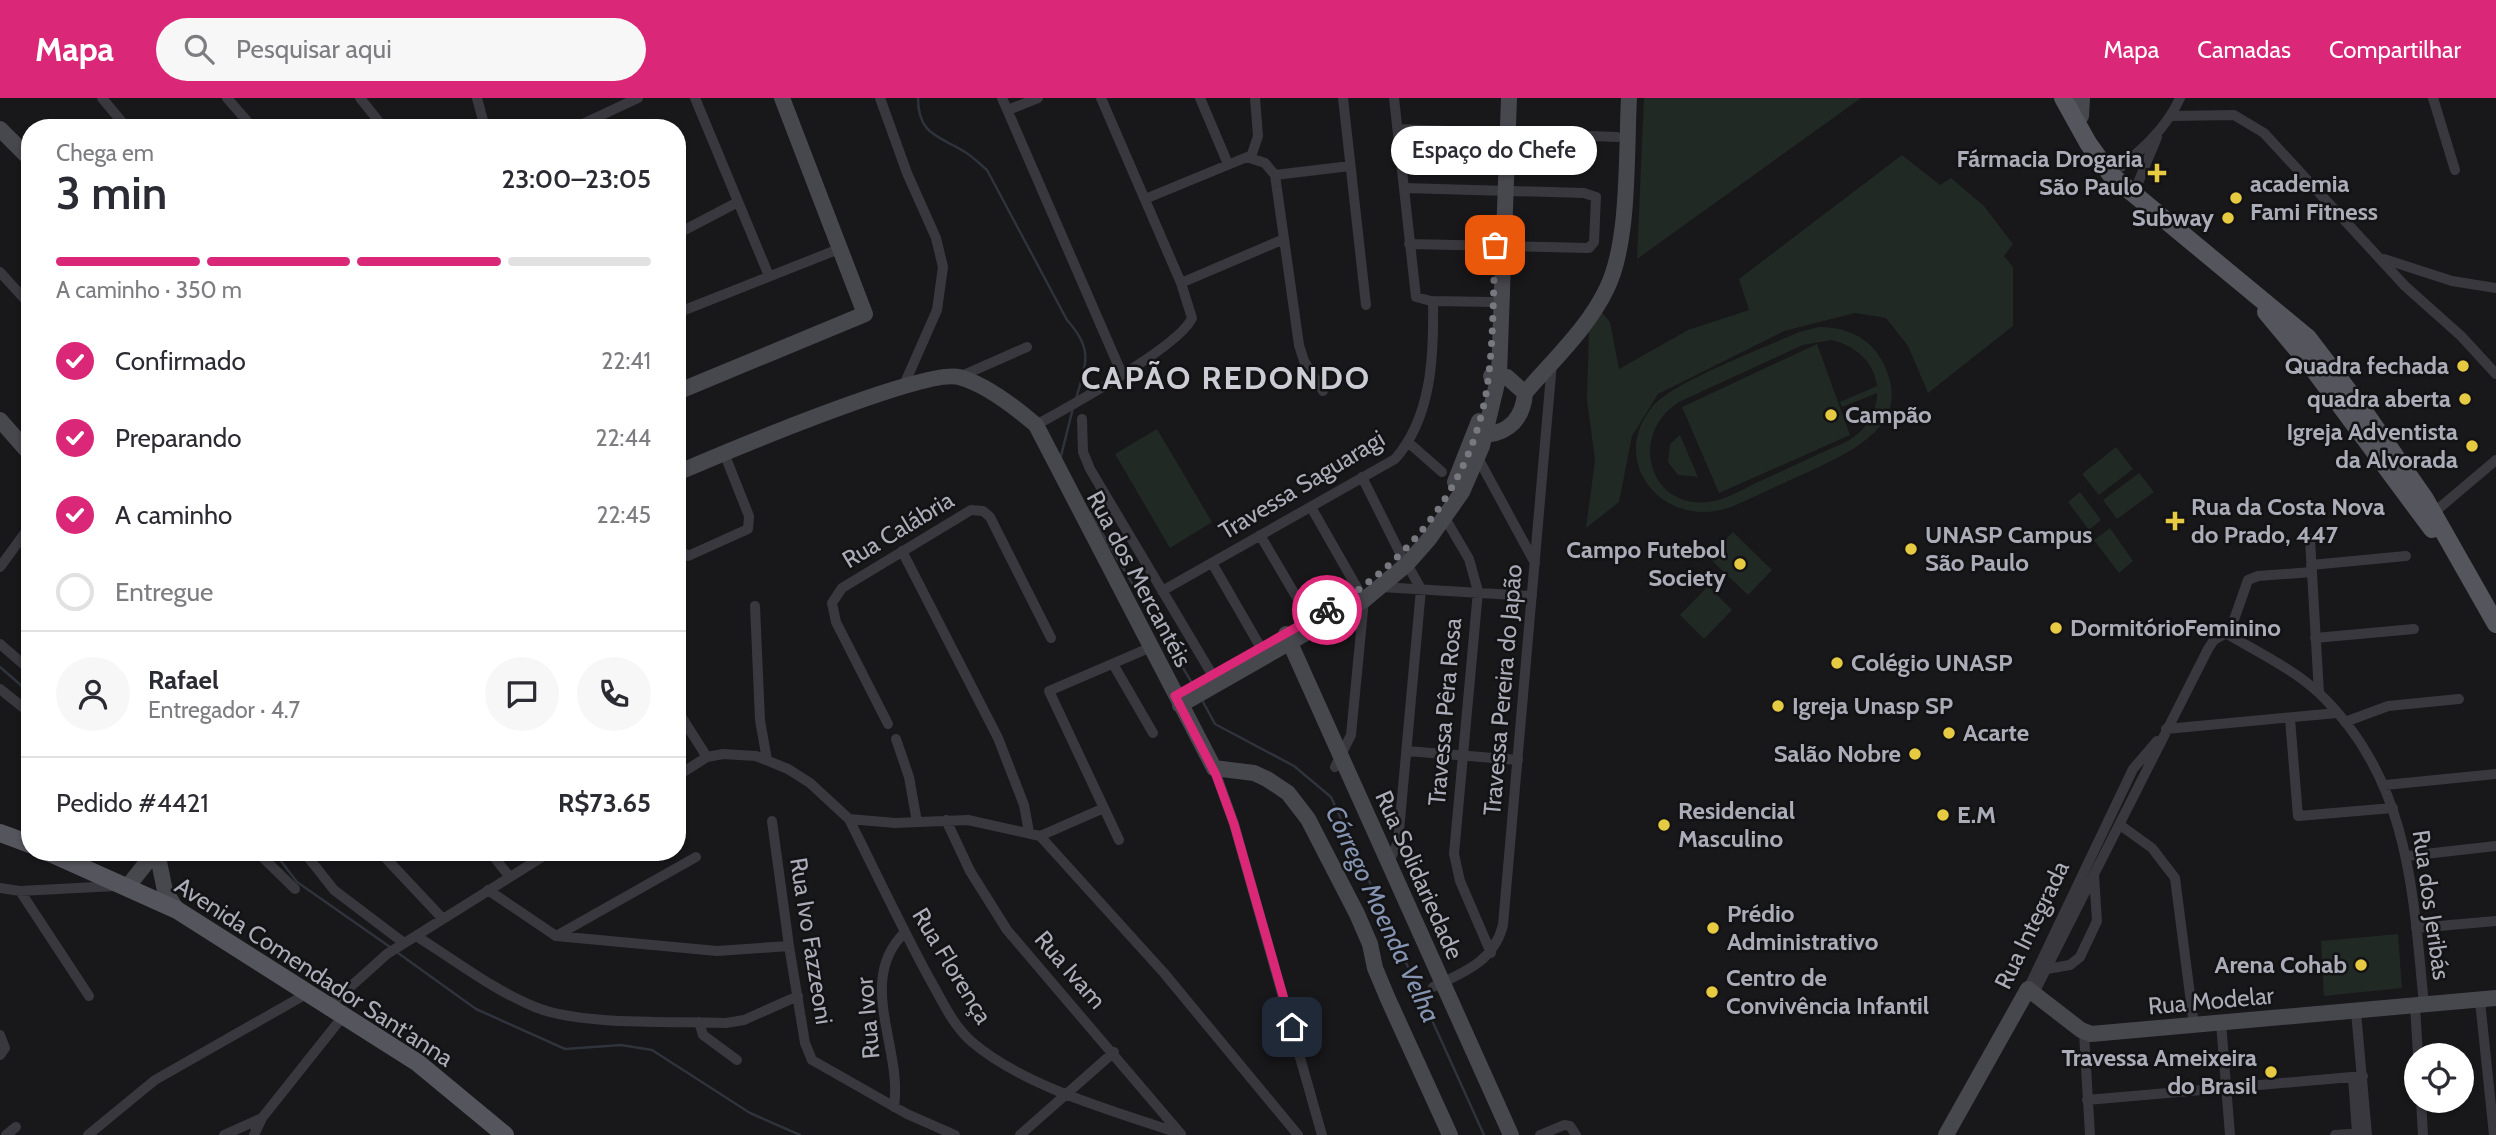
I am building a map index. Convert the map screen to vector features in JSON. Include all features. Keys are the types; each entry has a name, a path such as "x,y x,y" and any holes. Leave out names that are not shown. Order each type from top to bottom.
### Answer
{"main road":[{"path":"2063,98 2111,175 2134,201 2242,282 2429,517 2463,567 2496,624"},
{"path":"4,831 21,840"},
{"name":"Avenida Comendador Sant'anna","path":"68,861 177,910 418,1063 505,1135"}],"street":[{"path":"102,98 120,119"},
{"path":"227,98 245,119"},
{"path":"360,98 377,119"},
{"path":"477,98 483,119"},
{"path":"609,98 614,110"},
{"path":"594,119 639,98"},
{"path":"695,98 769,276"},
{"path":"686,388 865,314 782,98"},
{"path":"880,98 907,173 936,238 943,267 937,310 902,387"},
{"path":"1002,98 1122,374"},
{"path":"1008,110 1038,98"},
{"path":"1043,422 1122,374 1185,330 1192,313 1101,98"},
{"path":"1200,98 1228,164"},
{"path":"1251,157 1258,136 1255,98"},
{"path":"1343,98 1366,305"},
{"path":"1395,98 1416,297 1433,301 1493,302"},
{"path":"1499,98 1503,132"},
{"path":"1213,679 1361,596 1404,559 1445,518 1478,458 1486,435 1494,376 1503,132 1509,98"},
{"path":"1486,435 1506,430 1514,423 1521,414 1525,393 1593,312 1614,272 1621,233 1629,98"},
{"path":"2075,121 2081,115 2082,98"},
{"path":"2111,175 2172,116 2180,98"},
{"path":"2432,98 2455,170"},
{"path":"2172,116 2224,113 2264,132 2411,292 2461,336 2496,374"},
{"path":"2134,201 2161,128"},
{"path":"0,129 21,150"},
{"path":"1398,129 1616,137"},
{"path":"1145,200 1228,164 1251,157 1265,163 1275,175 1299,345 1304,361 1323,391"},
{"path":"1275,175 1350,166"},
{"path":"1404,188 1592,193 1597,200 1594,242 1589,248 1409,244"},
{"path":"686,229 738,202"},
{"path":"1181,283 1284,239"},
{"path":"1181,699 1261,648 1284,641 1310,620 1381,587 1434,517 1457,478 1494,376 1493,302 1500,245"},
{"path":"686,309 839,249"},
{"path":"2382,259 2452,281 2496,288"},
{"path":"0,272 21,295"},
{"name":"Travessa Saguaragi","path":"1162,591 1395,459 1409,443 1425,399 1430,370 1433,301"},
{"path":"686,468 902,387 938,377 959,377 1027,347"},
{"name":"Travessa Pereira do Japão","path":"1491,953 1501,933 1507,905 1552,360"},
{"path":"1494,376 1515,381 1525,393"},
{"name":"Rua dos Mercantéis","path":"959,377 1043,422 1149,648 1181,699 1214,768 1234,824 1322,1135"},
{"path":"1082,419 1084,458 1213,679"},
{"path":"3,430 21,446"},
{"path":"1409,443 1441,472"},
{"path":"686,555 748,529 749,516 724,453"},
{"path":"1478,458 1535,564"},
{"path":"2429,517 2496,460"},
{"path":"1362,477 1421,589 1398,842 1389,862"},
{"path":"1311,507 1361,596 1351,735 1338,762"},
{"name":"Rua Calábria","path":"888,724 832,611 832,603 842,588 971,510 983,511 990,517 1017,565 1051,638"},
{"name":"Travessa Pêra Rosa","path":"1445,518 1469,559 1478,592 1455,862 1460,881 1491,953"},
{"path":"1261,535 1310,620"},
{"path":"0,567 21,538"},
{"path":"2310,539 2319,693"},
{"path":"902,551 998,738 1024,805 1029,832"},
{"path":"2311,568 2406,556"},
{"path":"1212,563 1261,648"},
{"name":"Rua Integrada","path":"1946,1135 2046,969 2208,649 2214,640 2227,634 2248,580 2311,568"},
{"path":"1381,587 1532,596"},
{"path":"755,606 760,720 766,760"},
{"path":"2315,638 2414,629"},
{"name":"Rua dos Jeribás","path":"2227,634 2319,693 2345,723 2385,785 2407,856 2416,929 2418,1043"},
{"name":"Rua Solidariedade","path":"1284,641 1438,985 1511,1135"},
{"path":"0,644 21,662"},
{"path":"1119,840 1049,691 1149,648"},
{"path":"1113,664 1153,733"},
{"path":"0,690 21,706"},
{"path":"2345,723 2388,706 2459,699"},
{"path":"2164,733 2337,713"},
{"path":"2290,719 2298,816 2393,807"},
{"path":"686,724 707,757"},
{"name":"Rua Integrada","path":"1957,1135 2031,991 2133,769 2164,733"},
{"path":"896,739 909,776 917,822"},
{"path":"1407,751 1518,760"},
{"path":"686,770 707,757 738,754 766,760 810,783 849,819 977,821 1040,836 1164,973 1298,1135"},
{"name":"Rua Solidariedade","path":"1338,762 1389,862 1500,1135"},
{"path":"1214,768 1254,774 1267,779 1288,793 1308,819 1362,924 1388,999 1450,1135"},
{"path":"2385,785 2496,774"},
{"path":"1040,836 1104,808"},
{"name":"Rua Florença","path":"849,819 905,932 952,1018 971,1041 1005,1063 1067,1094 1181,1135"},
{"name":"Rua Ivam","path":"946,820 970,871 1007,930 1114,1052 1181,1135"},
{"name":"Rua Ivo Fazzeoni","path":"772,821 805,1043 816,1063 894,1107"},
{"path":"2120,825 2152,848 2175,878 2194,1026"},
{"path":"2407,856 2496,846"},
{"path":"556,936 696,857"},
{"path":"0,888 20,891 128,886 149,861"},
{"path":"158,861 165,891 177,910"},
{"path":"266,861 295,889"},
{"path":"311,861 334,890 403,943"},
{"path":"388,861 443,919"},
{"path":"497,861 509,876"},
{"path":"254,1135 262,1118 336,1010 387,954 535,861"},
{"path":"2046,969 2070,965 2080,957 2097,921 2094,875"},
{"path":"488,890 556,936 717,951 789,947"},
{"path":"20,891 89,996"},
{"path":"2416,929 2496,921"},
{"name":"Rua Ivor","path":"894,1107 896,1087 883,1002 882,972 888,952 905,932"},
{"path":"416,936 507,993 551,1012 573,1017 699,1022 744,1020 797,996"},
{"path":"1438,985 1472,968 1491,953"},
{"path":"2031,991 2084,1033 2090,1135"},
{"path":"88,1135 155,1080 308,993"},
{"path":"2488,999 2494,1135"},
{"name":"Rua Modelar","path":"2084,1033 2194,1026 2488,999"},
{"path":"2335,1135 2363,1134 2356,1012"},
{"path":"699,1022 703,1035 737,1060"},
{"path":"2221,1023 2230,1135"},
{"path":"0,1035 5,1048 0,1055"},
{"path":"1020,1135 1114,1052"},
{"path":"2087,1100 2358,1077"},
{"path":"894,1107 956,1135"},
{"path":"2422,1113 2423,1135"},
{"path":"224,1135 262,1118"},
{"path":"1540,1135 1564,1125 1570,1126 1576,1135"},
{"path":"6,1135 16,1127"}],"shaded area":[{"path":"1644,98 1861,98 1637,259"},
{"path":"1902,155 1940,185 1951,178 1984,206 2013,244 2004,256 2013,267 2013,326 1928,393 1908,346 1886,318 1855,313 1784,331 1658,394 1632,436 1619,502 1586,528 1595,460 1587,400 1589,330 1600,310 1610,322 1619,369 1688,330 1749,310 1739,279"},
{"path":"1819,327 1846,331 1862,339 1876,351 1890,382 1891,401 1885,418 1874,432 1859,445 1824,465 1738,504 1713,511 1689,510 1668,502 1651,489 1640,471 1636,450 1640,428 1653,406 1699,376 1799,332","holes":["1831,340 1855,350 1867,362 1877,386 1840,402 1842,407 1877,393 1872,415 1853,438 1714,501 1687,501 1670,493 1658,481 1650,448 1655,430 1665,414 1681,401 1803,345"]},
{"path":"1817,344 1850,435 1719,493 1682,407"},
{"path":"1157,429 1212,522 1170,548 1115,454"},
{"path":"1680,435 1698,477 1678,475 1668,462 1670,444"},
{"path":"2116,447 2133,469 2099,495 2082,474"},
{"path":"2139,473 2154,492 2117,519 2103,500"},
{"path":"2080,492 2101,520 2089,530 2068,502"},
{"path":"2110,528 2133,561 2119,573 2094,540"},
{"name":"Campo Futebol Society","path":"1733,532 1772,570 1748,595 1708,557"},
{"path":"1708,586 1732,610 1704,639 1680,615"},
{"name":"Arena Cohab","path":"2398,934 2402,988 2324,996 2321,941"}],"waterway":[{"name":"Córrego Moenda Velha","path":"918,98 919,110 926,127 939,138 968,154 987,170 1067,320 1081,340 1085,366 1076,399"},
{"name":"Córrego Moenda Velha","path":"1061,456 1073,408"},
{"name":"Córrego Moenda Velha","path":"1090,513 1195,688"},
{"path":"0,667 21,685"},
{"name":"Córrego Moenda Velha","path":"1202,700 1215,724 1294,766 1331,797 1484,1135"},
{"path":"281,861 297,882 390,947"},
{"path":"398,953 476,1009 565,1049 621,1045 652,1050 750,1113 800,1135"}],"way so far":[{"path":"1327,610 1359,591 1413,544 1434,517 1457,478 1475,433 1485,396 1495,245"}],"place":[{"name":"Fármacia Drogaria São Paulo","path":"2157,173"},
{"name":"academia Fami Fitness","path":"2236,198"},
{"name":"Subway","path":"2228,218"},
{"name":"Espaço do Chefe","path":"1495,245"},
{"name":"Quadra fechada","path":"2463,366"},
{"name":"quadra aberta","path":"2465,399"},
{"name":"Campão","path":"1831,415"},
{"name":"Igreja Adventista da Alvorada","path":"2472,446"},
{"name":"Rua da Costa Nova do Prado, 447","path":"2175,521"},
{"name":"UNASP Campus São Paulo","path":"1911,549"},
{"name":"Campo Futebol Society","path":"1740,564"},
{"name":"DormitórioFeminino","path":"2056,628"},
{"name":"Colégio UNASP","path":"1837,663"},
{"name":"Igreja Unasp SP","path":"1778,706"},
{"name":"Acarte","path":"1949,733"},
{"name":"Salão Nobre","path":"1915,754"},
{"name":"E.M","path":"1943,815"},
{"name":"Residencial Masculino","path":"1664,825"},
{"name":"Prédio Administrativo","path":"1713,928"},
{"name":"Arena Cohab","path":"2361,965"},
{"name":"Centro de Convivência Infantil","path":"1712,992"},
{"name":"Travessa Ameixeira do Brasil","path":"2271,1072"}],"district":[{"name":"CAPÃO REDONDO","path":"1226,378"}],"route":[{"path":"1292,1027 1234,824 1214,768 1175,696 1327,610"}]}
